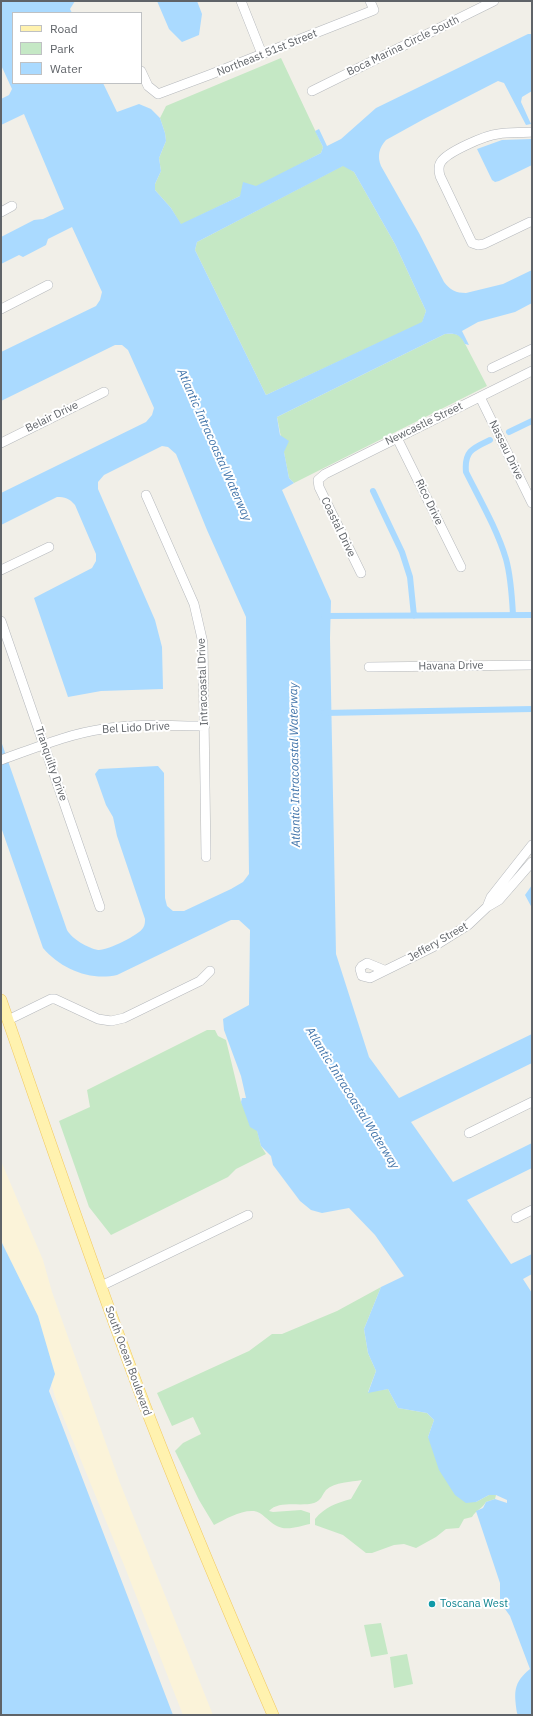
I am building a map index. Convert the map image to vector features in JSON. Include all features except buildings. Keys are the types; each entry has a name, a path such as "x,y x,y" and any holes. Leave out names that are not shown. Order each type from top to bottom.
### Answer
{"main road":[{"name":"South Ocean Boulevard","path":"1,1000 101,1286 179,1493 273,1715"}],"street":[{"path":"241,1 262,54"},
{"name":"Northeast 51st Street","path":"142,73 148,86 158,94 374,10 370,1"},
{"name":"Boca Marina Circle South","path":"312,91 494,1"},
{"path":"530,222 484,244 472,243 440,176 439,169 440,162 447,155 481,138 500,133 532,132"},
{"path":"1,212 12,206"},
{"path":"1,309 48,285"},
{"path":"492,368 532,349"},
{"name":"Newcastle Street","path":"318,480 325,474 532,371"},
{"name":"Belair Drive","path":"1,443 104,392"},
{"name":"Nassau Drive","path":"480,397 532,503"},
{"name":"Rico Drive","path":"397,438 461,567"},
{"name":"Coastal Drive","path":"318,480 319,487 361,573"},
{"name":"Intracoastal Drive","path":"146,495 197,615 204,654 206,857"},
{"path":"1,570 49,546"},
{"name":"Tranquilty Drive","path":"1,621 100,907"},
{"name":"Havana Drive","path":"369,667 532,665"},
{"name":"Bel Lido Drive","path":"4,759 68,736 105,728 124,726 205,726"},
{"name":"Jeffery Street","path":"487,907 491,897 532,845"},
{"name":"Jeffery Street","path":"384,970 428,950 468,925 487,907 499,900 532,862"},
{"path":"8,1020 47,1001 55,999 98,1019 111,1021 120,1019 200,980 210,971"},
{"path":"469,1134 532,1102"},
{"path":"516,1218 532,1210"},
{"path":"101,1286 248,1215"}],"green space":[{"path":"281,58 323,147 321,153 181,225 171,208 155,190 155,184 161,171 159,158 166,141 160,118 166,106"},
{"path":"344,165 354,172 395,244 426,311 422,323 266,395 195,250 197,242"},
{"path":"445,334 455,334 461,336 487,386 294,483 289,478 277,417"},
{"path":"207,1030 215,1030 218,1036 226,1040 241,1102 257,1130 261,1146 266,1154 236,1169 228,1177 111,1235 89,1207 59,1121 90,1107 87,1090"},
{"path":"381,1287 364,1329 368,1353 376,1371 368,1392 388,1389 398,1408 427,1413 434,1420 428,1437 476,1502 489,1495 496,1495 495,1499 486,1502 472,1517 464,1519 459,1528 446,1529 436,1537 416,1548 404,1544 394,1545 372,1553 366,1553 343,1535 315,1525 315,1519 327,1508 351,1499 362,1480 334,1485 326,1490 320,1499 314,1503 278,1506 269,1511 301,1510 310,1513 310,1524 292,1528 279,1527 260,1513 249,1511 238,1513 214,1525 199,1500 175,1451 183,1443 201,1434 193,1417 172,1426 157,1393 249,1351 272,1334 282,1334 337,1311"},
{"path":"381,1623 388,1654 371,1657 364,1625"},
{"path":"407,1654 413,1684 394,1688 390,1657"}],"sand":[{"path":"1,1161 43,1260 52,1292 120,1483 213,1715 183,1715 124,1565 55,1397 29,1310 1,1239"}],"water":[{"name":"Atlantic Intracoastal Waterway","path":"1,1 75,1 70,9 72,12 12,12 12,84 103,84 117,112 139,104 151,109 160,118 166,141 159,158 161,171 155,184 155,190 171,208 181,224 240,196 243,182 256,186 321,153 323,147 315,131 319,129 327,146 341,139 376,108 528,34 532,34 532,91 522,97 521,102 531,124 526,125 504,83 498,81 386,140 380,149 379,155 381,166 419,233 444,282 449,287 456,292 466,293 503,284 532,270 532,303 515,312 478,322 462,331 469,345 465,344 457,335 445,334 277,417 280,435 289,441 284,452 289,478 294,483 282,490 331,601 330,638 336,954 369,1057 399,1098 532,1034 532,1063 411,1122 453,1182 532,1143 532,1168 467,1200 511,1264 532,1254 532,1274 523,1279 532,1293 532,1715 518,1715 517,1713 515,1699 516,1688 520,1679 530,1669 510,1616 500,1602 500,1583 476,1511 483,1508 486,1502 495,1499 507,1503 507,1500 496,1495 489,1495 476,1502 466,1503 455,1495 439,1470 428,1437 434,1420 427,1413 398,1408 388,1389 368,1393 376,1371 368,1353 364,1329 381,1287 404,1276 375,1235 349,1208 322,1213 311,1210 300,1201 273,1165 271,1156 261,1146 257,1131 250,1127 241,1102 242,1098 246,1098 241,1076 224,1030 223,1019 249,1005 250,930 239,920 231,920 117,975 97,976 77,972 58,962 43,948 1,827 1,741 67,930 81,943 98,950 108,948 136,935 145,925 145,919 117,836 113,817 106,805 95,774 99,769 158,766 164,773 165,898 167,906 173,911 184,911 231,889 243,882 249,874 246,617 207,530 176,454 168,447 162,446 104,475 98,482 98,489 155,620 162,647 163,689 101,691 68,697 34,598 92,568 96,561 96,554 75,505 69,499 57,497 1,525 1,493 146,422 152,415 154,408 128,350 122,345 115,345 1,401 1,352 96,306 100,300 102,292 72,227 48,239 46,245 23,257 19,255 1,264 1,237 34,220 43,219 64,209 24,114 1,125 1,99 9,95 12,89 1,65","holes":["343,166 354,172 395,244 426,311 422,322 266,395 195,250 197,242"]},
{"path":"157,1 197,1 202,14 199,35 182,42 169,29"},
{"path":"532,139 532,165 499,181 495,182 492,180 477,149 502,140"},
{"path":"532,885 532,908 525,895"},
{"path":"1,1241 38,1316 55,1374 49,1391 173,1715 1,1715"}],"waterway":[{"path":"509,432 532,421"},
{"path":"490,440 471,451 467,459 466,472 493,526 506,559 512,594 513,615"},
{"path":"373,491 402,552 410,577 414,616"},
{"path":"324,616 532,615"},
{"path":"324,713 532,709"}],"place":[{"name":"Toscana West","path":"432,1604"}]}
